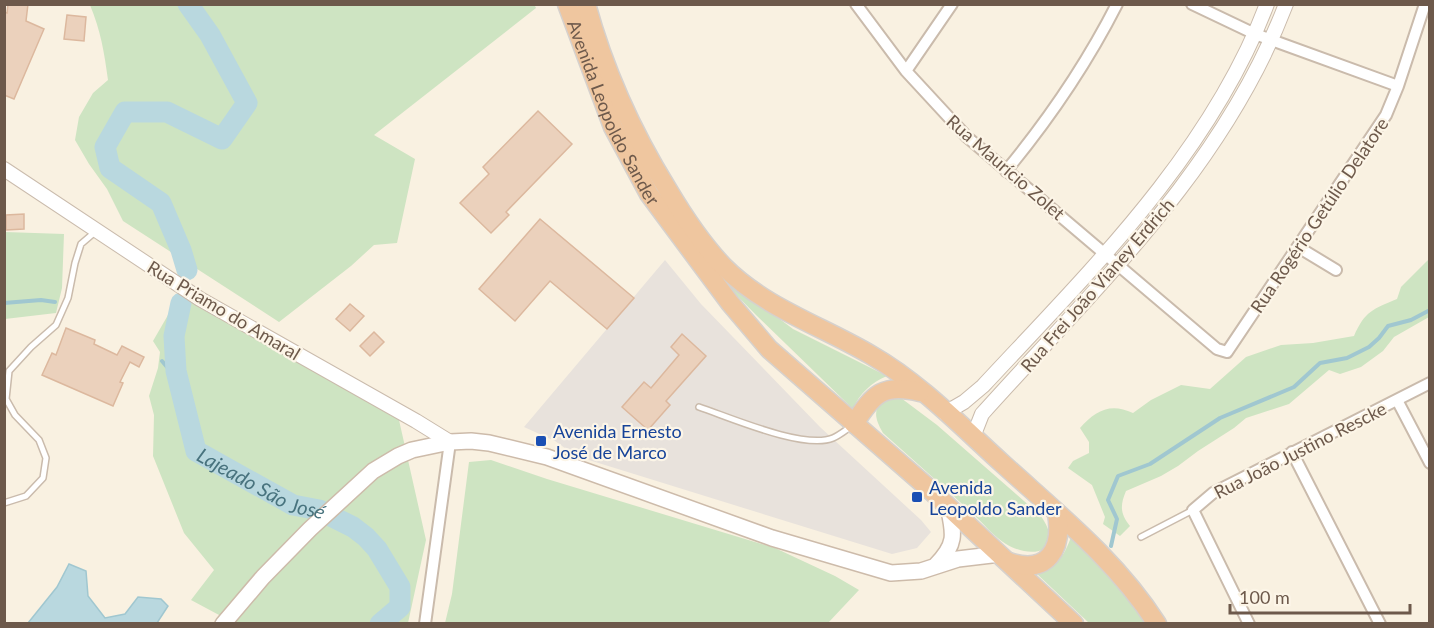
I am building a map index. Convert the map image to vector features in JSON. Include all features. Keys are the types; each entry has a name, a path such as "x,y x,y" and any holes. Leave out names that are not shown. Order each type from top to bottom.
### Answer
{"highway":[{"name":"Avenida Leopoldo Sander","path":"567,4 614,127 649,194 706,272 769,349 948,506 1074,624"},
{"name":"Avenida Leopoldo Sander","path":"586,4 609,75 641,145 689,226 724,266 780,309 871,355 923,393 1096,548 1131,587 1157,624"},
{"path":"854,424 874,396 883,391 896,388 923,393"},
{"path":"1005,558 1021,566 1033,565 1044,560 1053,552 1059,541 1060,529 1057,513"}],"main road":[{"path":"224,624 263,577 310,529 374,471 398,456 450,442 489,443 547,457 772,538 891,573 921,571 958,559 1005,558"},
{"path":"936,566 947,555 952,542 953,530 948,506"}],"street":[{"name":"Rua Maurício Zolet","path":"856,4 906,71 967,137 1217,349 1227,352"},
{"path":"906,71 952,4"},
{"path":"1006,171 1077,77 1117,4"},
{"path":"1192,4 1255,34 1398,86"},
{"name":"Rua Frei João Vianey Erdrich","path":"945,412 964,402 983,386 1106,254 1155,195 1220,99 1255,34 1267,4"},
{"name":"Rua Frei João Vianey Erdrich","path":"973,437 982,414 1119,266 1169,206 1235,108 1272,40 1286,4"},
{"name":"Rua Rogério Getúlio Delatore","path":"1227,352 1369,144 1386,115 1425,4"},
{"name":"Rua Priamo do Amaral","path":"4,169 200,299 450,442"},
{"path":"1298,247 1336,270"},
{"name":"Rua João Justino Rescke","path":"1193,510 1213,493 1430,383"},
{"path":"1397,400 1430,463"},
{"path":"425,624 450,442"},
{"path":"1292,452 1380,624"},
{"path":"1193,510 1249,624"}],"lane":[{"path":"4,503 26,496 43,478 46,458 39,440 15,415 6,399 9,371 56,325 68,298 81,244 97,230"},
{"path":"699,407 796,439 819,441 833,438 854,424"},
{"name":"Rua João Justino Rescke","path":"1141,537 1193,510"}],"shaded area":[{"path":"665,260 701,304 820,427 921,520 931,532 917,548 892,554 576,456 555,441 524,427"}],"green space":[{"path":"534,4 536,8 374,135 415,159 397,243 374,245 351,266 279,322 123,221 107,189 75,140 79,117 93,93 108,80 102,42 90,5"},
{"path":"5,232 64,234 62,288 56,313 5,319"},
{"path":"1429,259 1429,317 1394,337 1383,351 1361,367 1340,374 1329,370 1289,404 1246,418 1178,466 1126,491 1122,509 1130,526 1120,536 1103,524 1105,517 1092,485 1068,468 1073,461 1089,453 1089,442 1080,428 1091,417 1110,408 1133,413 1151,400 1181,385 1210,389 1246,357 1281,345 1313,343 1354,336 1366,316 1397,299 1401,287"},
{"path":"717,272 793,329 887,376 867,389 853,409 756,315 717,275"},
{"path":"192,301 399,420 426,540 408,623 234,623 191,600 214,570 184,533 153,456 154,415 149,396 158,368 160,352 153,341 168,315"},
{"path":"901,398 937,425 1040,515 1050,537 1043,549 1027,552 1006,544 883,433 877,419 877,408 892,399"},
{"path":"491,460 775,548 859,590 828,623 445,623 452,594 469,462"},
{"path":"1071,537 1117,579 1150,623 1089,623 1036,573 1049,568 1058,561"}],"water":[{"path":"69,564 86,571 88,596 105,618 125,614 138,597 161,599 168,606 157,623 28,623 57,587"}],"building":[{"path":"8,4 28,4 26,21 44,29 14,99 4,95 4,12 7,13"},
{"path":"67,15 86,17 84,41 64,39"},
{"path":"538,111 572,144 506,212 509,215 491,233 460,203 489,174 483,167"},
{"path":"24,214 24,229 6,230 6,215"},
{"path":"540,219 634,298 607,329 550,281 515,321 479,289"},
{"path":"350,304 364,316 350,331 336,319"},
{"path":"66,328 95,340 94,344 117,355 122,346 144,357 139,367 130,362 120,382 123,383 113,406 42,375 52,353 56,355"},
{"path":"374,332 384,342 370,356 360,346"},
{"path":"682,334 706,356 666,401 670,405 648,430 622,407 644,382 651,388 679,355 671,347"}],"waterway":[{"name":"Lajeado São José","path":"187,270 161,203 110,168 105,147 125,112 167,112 222,139 247,103 210,35 188,4"},
{"path":"4,303 41,300 55,302"},
{"name":"Lajeado São José","path":"181,303 174,336 176,371 196,451 293,505 319,510 353,527 366,537 377,549 400,587 400,607 380,624"},
{"path":"1111,546 1117,519 1108,500 1118,476 1150,464 1220,418 1294,387 1320,363 1347,358 1369,347 1388,326 1411,320 1430,310"},
{"path":"162,361 167,367 176,371"}],"place":[{"name":"Avenida Ernesto José de Marco","path":"541,441"},
{"name":"Avenida Leopoldo Sander","path":"917,497"}]}
